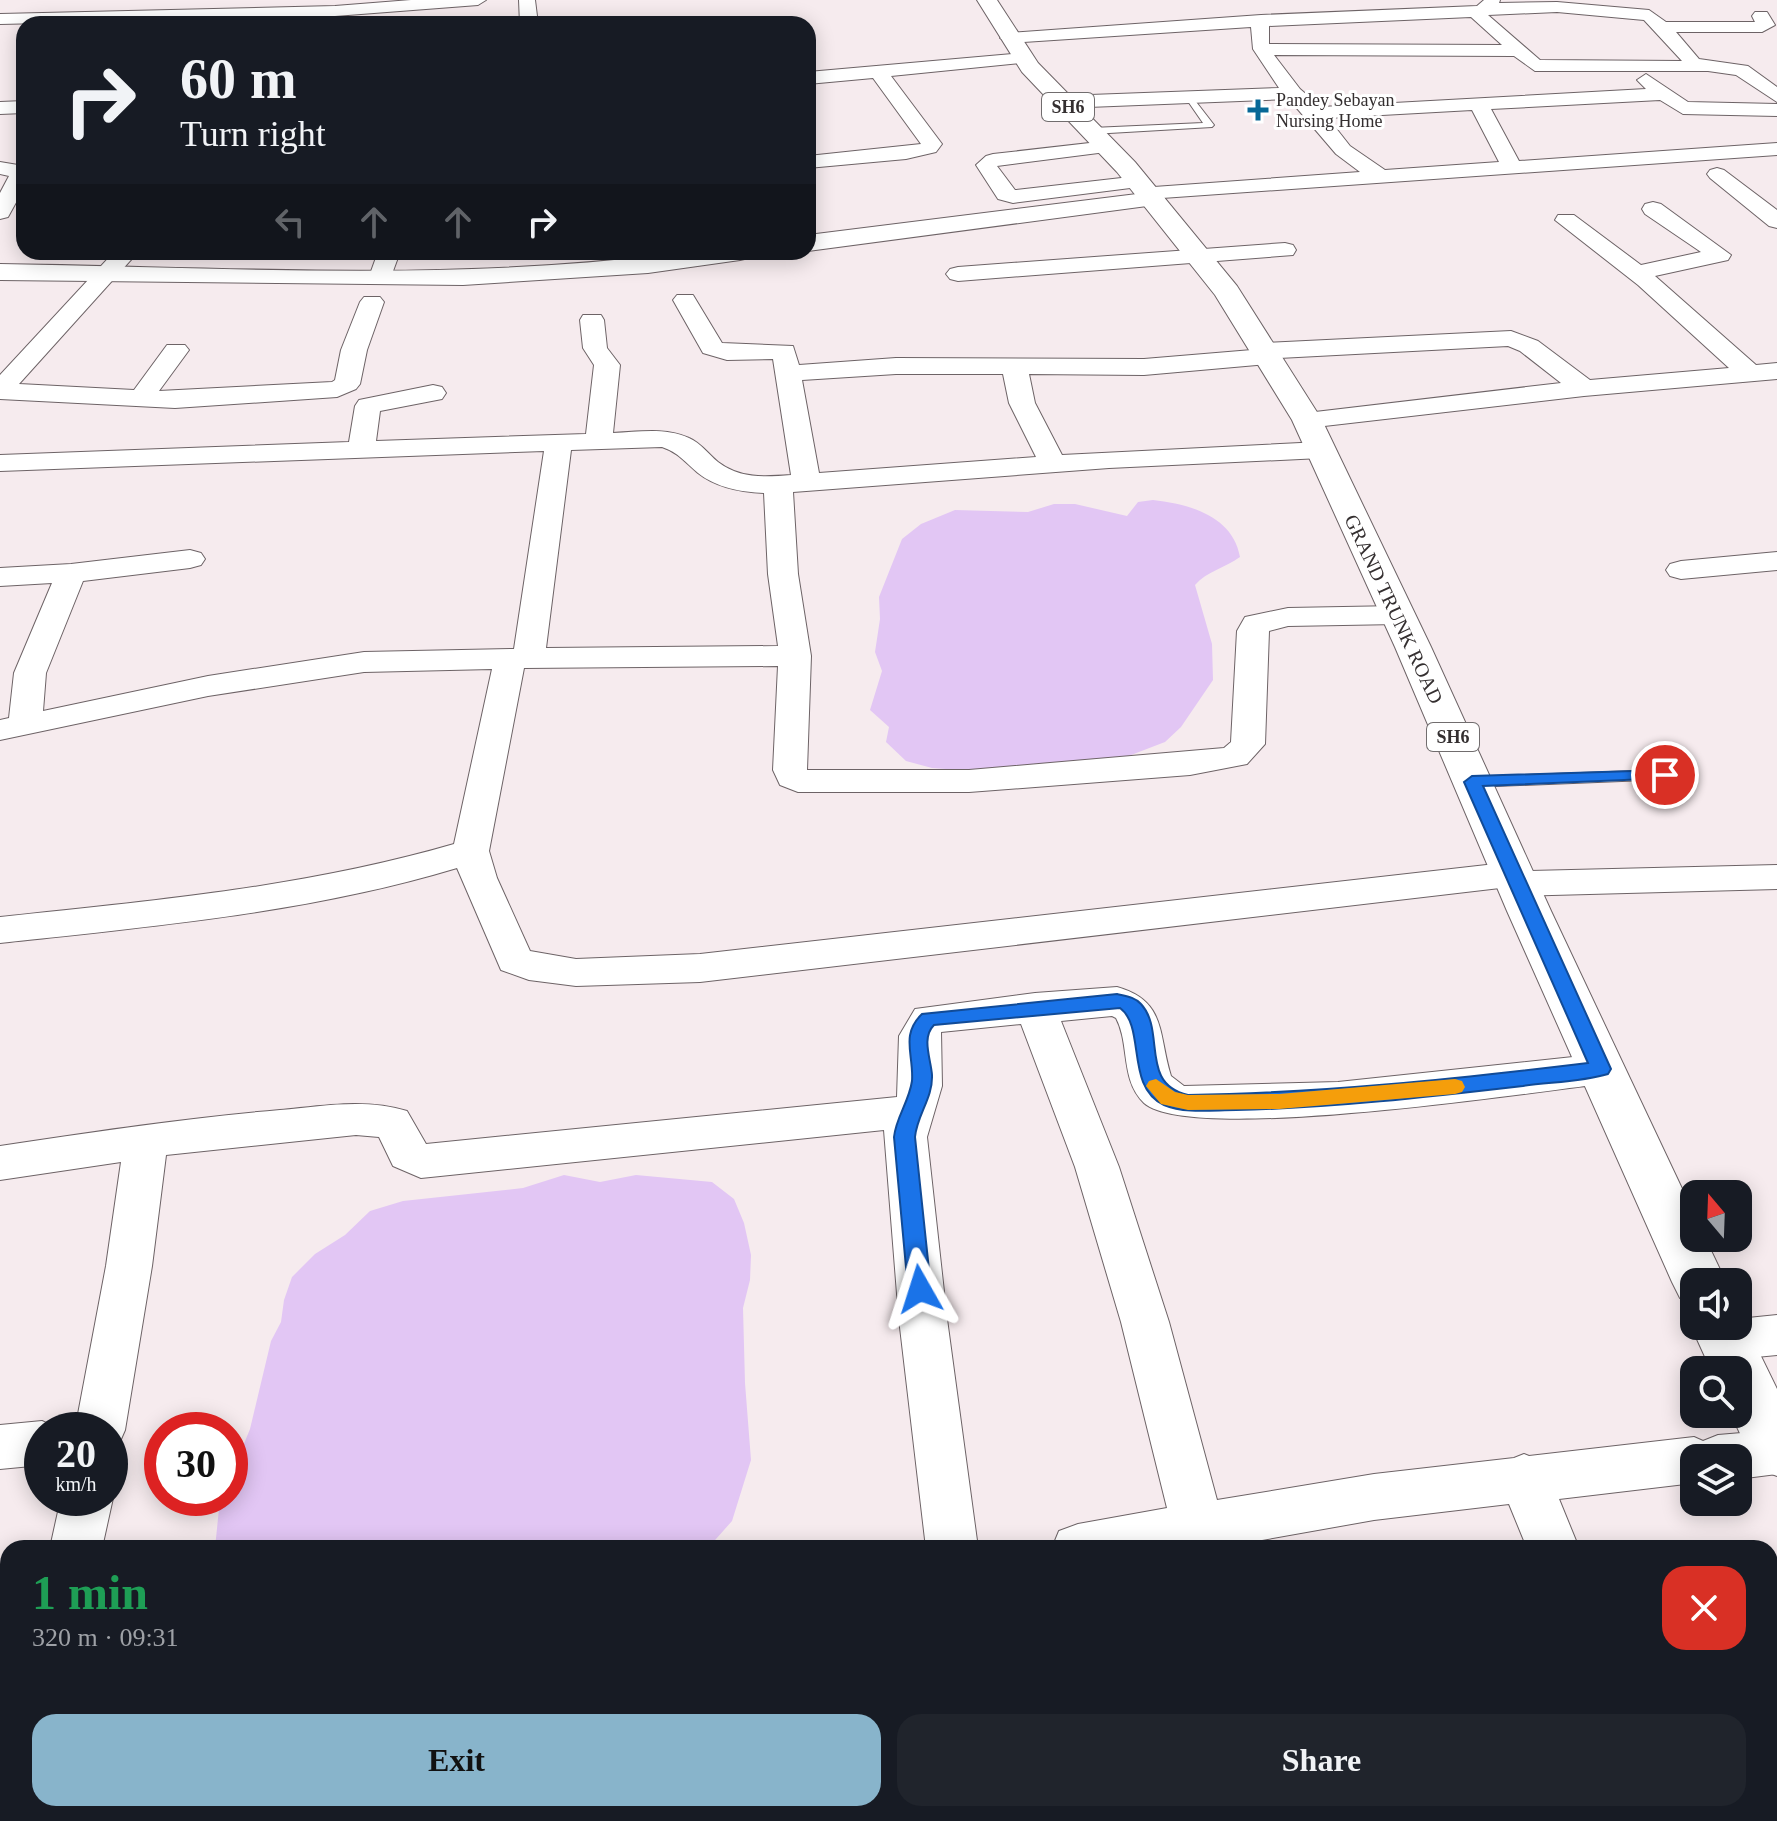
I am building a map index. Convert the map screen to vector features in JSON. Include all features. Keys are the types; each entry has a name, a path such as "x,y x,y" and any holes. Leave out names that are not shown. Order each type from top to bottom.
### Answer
{"main road":[{"name":"GRAND TRUNK ROAD","path":"987,0 1015,46 1153,199 1227,292 1314,435 1693,1268"},
{"path":"816,238 1041,204 1153,199"},
{"path":"0,272 105,276 380,277 556,273 643,267 688,260"},
{"path":"1742,1340 1777,1451"}],"street":[{"path":"144,16 334,12 478,0"},
{"path":"1289,0 1304,18"},
{"path":"1663,27 1708,16 1762,27 1766,25 1769,16 1748,0"},
{"path":"816,77 878,72 1015,46 1224,23 1562,4 1645,14 1663,27 1690,61 1704,67"},
{"path":"1485,7 1479,16 1517,51 1541,67 1704,67 1741,70 1777,96"},
{"path":"1206,10 1224,23"},
{"path":"1261,20 1262,49 1277,70 1343,150 1380,176"},
{"path":"982,43 1015,46"},
{"path":"1262,49 1517,51"},
{"path":"1277,70 1400,63 1401,60 1392,50"},
{"path":"1631,68 1678,105 1690,109 1777,110"},
{"path":"816,161 906,153 929,148 932,144 878,72"},
{"path":"1063,102 1295,93"},
{"path":"1313,112 1663,94"},
{"path":"1478,104 1512,167"},
{"path":"1099,139 1048,154 986,163 1006,194 1041,204 1080,190 1153,199 1380,176 1777,149"},
{"path":"1048,154 1080,190"},
{"path":"1724,179 1769,205"},
{"path":"0,214 11,180"},
{"path":"1638,273 1720,255 1653,209"},
{"path":"1566,220 1638,273 1749,372"},
{"path":"958,274 1285,250"},
{"path":"0,391 105,276"},
{"path":"0,391 213,399 344,387 380,277"},
{"path":"685,300 712,348 785,362 1015,368 1144,367 1266,353 1511,338 1529,346 1584,388"},
{"path":"592,320 595,348 607,365 599,441"},
{"path":"141,398 176,350"},
{"path":"785,362 842,350"},
{"path":"785,362 792,485 783,574 795,656 792,777 812,782 969,781 1190,764 1235,757 1248,744 1256,624 1288,617 1398,615"},
{"path":"1015,368 1022,403 1053,464"},
{"path":"0,463 599,441 677,441 688,446 715,472 729,479 748,484 792,485 1053,464 1314,435 1584,388 1777,371"},
{"path":"361,449 368,406 433,393"},
{"path":"559,443 545,526 541,589 519,659 475,864 515,960 537,970 700,968 1095,924 1297,896 1514,879 1777,877"},
{"path":"0,577 71,573 190,559"},
{"path":"1681,570 1777,561"},
{"path":"12,728 30,673 71,573"},
{"path":"12,728 208,686 364,662 795,656"},
{"path":"2,935 226,904 412,869 475,864"},
{"path":"951,1540 906,1152 906,1122 919,1097 922,1077 917,1037 920,1027 929,1019 1035,1007 1126,1003 1134,1009 1138,1018 1150,1075 1155,1084 1168,1098 1188,1103 1279,1102 1459,1086 1601,1069"},
{"path":"1035,1007 1097,1167 1145,1322 1168,1538 1374,1497 1524,1477 1680,1461"},
{"path":"0,1163 146,1141 376,1119 392,1122 398,1128 404,1151 410,1158 421,1161 910,1112"},
{"path":"103,1412 129,1266 146,1141"},
{"path":"0,1447 24,1445"},
{"path":"1752,1454 1777,1451"},
{"path":"1524,1477 1550,1540"},
{"path":"78,1540 83,1516"}],"lane":[{"path":"1099,139 1209,125 1190,97"},
{"path":"1472,782 1665,775"}],"shaded area":[{"path":"1153,500 1195,509 1219,522 1229,531 1240,557 1195,585 1212,644 1213,680 1181,727 1165,742 1105,765 973,771 932,768 906,761 886,742 889,727 870,710 882,671 875,652 880,619 879,597 902,539 921,524 955,510 1028,512 1054,504 1075,504 1127,516 1138,502"},
{"path":"564,1175 600,1182 636,1175 712,1182 734,1199 744,1223 751,1255 750,1280 743,1308 751,1460 732,1521 715,1540 216,1540 218,1516 248,1516 248,1434 271,1341 281,1322 292,1277 315,1254 345,1235 370,1211 403,1201 523,1188"}],"slow traffic":[{"path":"1156,1086 1168,1098 1188,1103 1279,1102 1455,1087"}],"place":[{"name":"Pandey Sebayan Nursing Home","path":"1258,110"}],"route":[{"path":"920,1289 905,1137 906,1122 919,1097 922,1077 917,1037 920,1027 929,1019 943,1015 1117,1001 1126,1003 1134,1009 1138,1018 1150,1075 1155,1084 1168,1098 1188,1103 1279,1102 1459,1086 1601,1069 1472,782 1665,775"}]}
